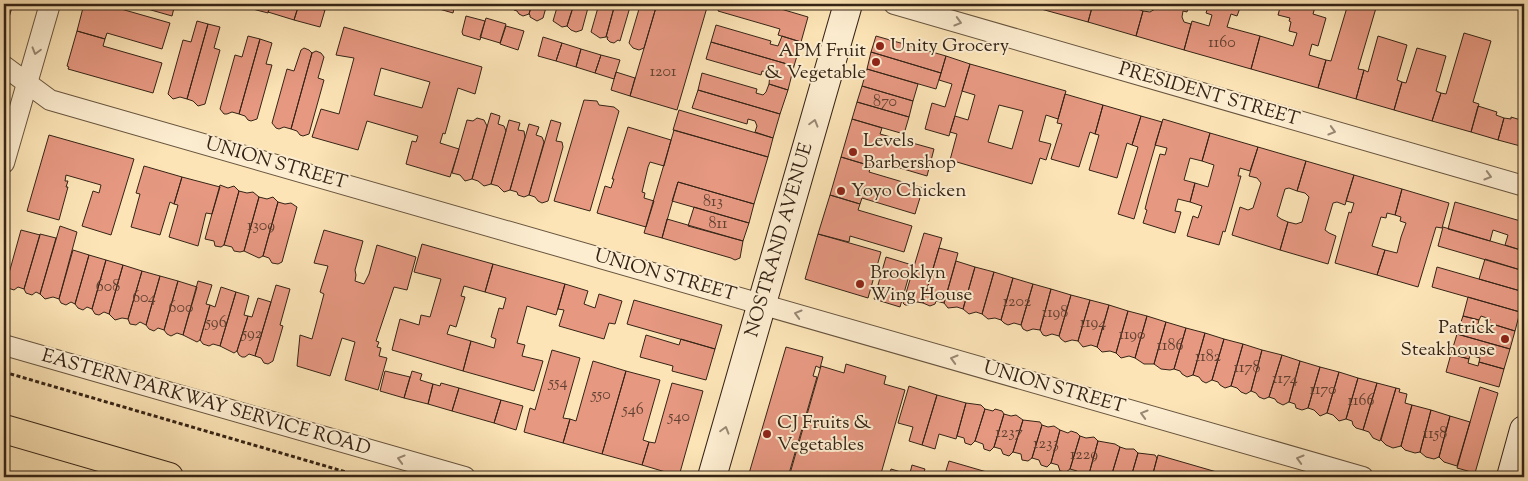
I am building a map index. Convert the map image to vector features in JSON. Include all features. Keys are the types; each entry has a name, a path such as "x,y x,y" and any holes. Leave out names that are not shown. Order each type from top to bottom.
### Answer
{"main road":[{"name":"NOSTRAND AVENUE","path":"712,477 848,4"},
{"path":"4,429 169,477"},
{"path":"1511,477 1524,430"}],"street":[{"path":"4,163 50,4"},
{"name":"PRESIDENT STREET","path":"894,4 1524,186"},
{"name":"UNION STREET","path":"4,66 50,100 1364,477"},
{"name":"EASTERN PARKWAY SERVICE ROAD","path":"4,345 465,477"}],"path":[{"path":"4,372 363,477"},
{"path":"4,475 13,477"}],"building":[{"path":"4,4 13,4 4,34"},
{"path":"84,4 115,4 114,7 170,23 162,49 107,33 105,39 77,31"},
{"path":"130,4 175,4 172,16"},
{"path":"242,4 271,4 268,13 241,6"},
{"path":"271,4 299,4 294,20 268,12"},
{"path":"299,4 325,10 320,27 294,20"},
{"path":"422,4 455,4 453,13"},
{"path":"492,4 505,4 504,7 499,9 494,8"},
{"path":"516,4 532,4 529,14 523,16 519,14 514,10"},
{"path":"532,4 547,4 543,18 537,21 530,17"},
{"path":"558,4 574,4 567,26 562,27 553,21"},
{"path":"574,4 589,4 582,30 576,32 567,26"},
{"path":"599,4 615,4 606,37 600,38 591,32"},
{"path":"615,4 636,4 635,8 630,7 620,41 618,40 614,43 610,42 607,39 608,37 606,37"},
{"path":"636,4 657,4 644,48 639,50 633,48 629,43 639,9 635,8"},
{"path":"657,4 708,4 677,110 630,96"},
{"path":"720,4 764,4 808,17 801,42 778,35 780,29 718,11"},
{"path":"1025,4 1043,4 1041,9"},
{"path":"1043,4 1093,4 1088,22 1041,9"},
{"path":"1093,4 1133,4 1135,8 1143,11 1136,36 1088,22"},
{"path":"1157,4 1189,4 1187,12 1183,11 1182,17 1184,22 1191,24 1184,50 1136,36 1143,11 1150,12 1155,9"},
{"path":"1209,4 1257,4 1256,9 1243,5 1237,16 1231,14 1227,27 1260,36 1251,69 1184,50 1192,21 1209,26 1212,15 1206,13"},
{"path":"1281,4 1316,4 1313,14 1326,18 1318,46 1312,44 1309,55 1326,60 1318,88 1251,69 1260,36 1293,46 1297,33 1289,31 1290,18 1278,15"},
{"path":"1328,4 1342,4 1341,7"},
{"path":"1348,4 1361,4 1376,8 1358,69 1364,70 1356,99 1318,88 1326,60 1331,61"},
{"path":"466,16 485,21 480,40 463,35"},
{"path":"486,18 506,24 500,43 480,37"},
{"path":"197,21 208,24 187,99 180,97 173,99 168,94 183,40 191,42"},
{"path":"208,24 220,27 214,48 220,50 205,104 198,106 193,101 187,99"},
{"path":"716,25 771,41 770,44 778,46 782,36 801,42 794,66 711,42"},
{"path":"506,26 524,31 518,50 500,44"},
{"path":"344,27 482,67 475,94 458,88 445,134 443,133 440,143 459,149 450,177 406,164 412,141 416,142 418,136 367,121 358,150 312,137 321,109 339,114 354,58 336,55","holes":["381,68 430,82 422,108 374,95"]},
{"path":"77,31 105,39 103,46 162,63 153,93 68,69 69,67 67,66"},
{"path":"1464,33 1491,41 1473,102 1479,104 1471,132 1432,121 1441,93 1446,94"},
{"path":"248,36 260,39 239,114 232,112 224,114 220,109 235,55 242,57"},
{"path":"876,36 946,56 941,73 871,52"},
{"path":"1378,36 1407,45 1397,80 1402,82 1394,110 1356,99 1364,70 1368,72"},
{"path":"543,37 562,43 556,61 538,56"},
{"path":"260,39 272,43 266,64 272,65 257,119 251,121 239,114"},
{"path":"711,42 794,66 788,90 769,84 770,73 762,71 761,75 706,59"},
{"path":"562,43 581,49 576,67 556,61"},
{"path":"304,48 312,53 291,129 284,127 279,129 272,123 287,69 294,71 301,50"},
{"path":"1417,48 1446,56 1436,91 1441,93 1432,121 1394,110 1402,82 1406,83"},
{"path":"581,49 601,55 595,73 576,67"},
{"path":"316,51 324,57 318,78 324,80 309,134 303,136 291,129 312,53"},
{"path":"871,52 941,73 936,89 867,69"},
{"path":"601,55 620,60 614,79 595,73"},
{"path":"946,56 970,64 949,136 925,129 932,103 945,107 952,84 939,80"},
{"path":"970,64 1066,91 1058,119 1046,115 1039,141 1051,144 1046,160 1040,158 1032,184 950,160 957,134 950,132 955,116 968,120 975,95 962,91","holes":["999,105 1023,111 1012,149 988,142"]},
{"path":"867,69 918,84 913,101 862,86"},
{"path":"616,72 635,78 630,96 611,90"},
{"path":"702,73 757,89 756,93 763,95 769,84 788,90 780,114 698,90"},
{"path":"862,86 913,101 909,117 857,102"},
{"path":"698,90 780,114 773,138 755,132 757,126 755,121 748,119 747,124 692,108"},
{"path":"1065,94 1103,105 1095,134 1090,132 1079,167 1051,159 1062,124 1057,123"},
{"path":"584,100 597,101 599,105 614,107 619,111 590,211 554,201"},
{"path":"857,102 909,117 904,134 852,119"},
{"path":"1103,105 1141,116 1132,145 1127,143 1117,178 1089,170 1099,135 1095,134"},
{"path":"1478,106 1497,112 1496,115 1504,118 1498,140 1471,132"},
{"path":"679,110 773,138 768,157 673,130"},
{"path":"491,113 500,116 498,124 504,126 506,131 491,184 484,186 472,179"},
{"path":"1141,116 1162,122 1134,219 1118,214 1138,147 1132,145"},
{"path":"1511,117 1524,121 1524,147 1498,140 1504,118 1511,119"},
{"path":"477,118 484,120 487,126 472,179 465,181 460,175 452,173 467,120 473,121"},
{"path":"852,119 882,128 880,134 934,149 927,176 873,160 871,166 841,157"},
{"path":"1163,119 1210,133 1202,161 1190,158 1184,180 1195,183 1190,202 1178,199 1175,211 1181,212 1175,233 1143,223 1160,154 1165,155 1167,148 1155,145"},
{"path":"509,120 520,123 518,130 524,131 525,137 510,190 504,192 498,186 491,184"},
{"path":"551,120 561,123 556,141 562,142 563,147 548,201 542,203 529,195"},
{"path":"529,124 539,127 536,135 542,137 544,142 529,195 524,197 510,190"},
{"path":"628,127 671,140 664,166 650,162 648,167 642,192 645,193 644,198 654,201 646,227 597,213 605,186 611,188"},
{"path":"674,130 768,157 754,204 678,182 662,238 644,233"},
{"path":"1210,133 1258,147 1250,171 1240,168 1238,176 1241,176 1225,232 1223,231 1219,245 1187,236 1193,216 1198,218 1202,206 1190,202 1195,183 1208,187 1214,165 1202,161"},
{"path":"49,135 134,159 111,235 82,226 93,191 99,193 101,185 66,175 65,181 68,181 66,187 68,187 59,220 27,211"},
{"path":"1258,147 1306,161 1297,191 1289,188 1285,189 1277,216 1288,222 1280,250 1232,235 1240,207 1248,210 1253,208 1261,183 1257,178 1249,176"},
{"path":"841,157 871,166 869,172 923,188 915,214 862,198 860,204 830,195"},
{"path":"1306,161 1354,175 1345,205 1337,202 1333,203 1325,230 1336,236 1328,264 1280,250 1288,222 1296,224 1302,222 1309,197 1305,193 1297,191"},
{"path":"144,166 182,177 174,204 170,202 160,235 131,227 140,194 136,193"},
{"path":"1354,175 1402,189 1395,215 1387,213 1386,218 1381,217 1372,246 1385,250 1377,275 1335,263 1349,212 1351,213 1354,203 1346,201"},
{"path":"182,177 220,187 212,214 206,213 198,246 169,237 178,205 174,204"},
{"path":"678,182 754,204 749,223 672,201"},
{"path":"220,185 228,188 234,186 239,191 224,245 221,247 215,246 214,241 205,239"},
{"path":"1402,189 1449,203 1442,228 1436,227 1418,287 1377,275 1385,250 1397,253 1406,223 1400,221 1401,217 1395,215"},
{"path":"239,191 253,192 259,197 244,251 240,252 224,245"},
{"path":"830,195 860,204 858,210 912,226 904,252 850,236 849,242 818,234"},
{"path":"259,197 267,199 273,197 278,202 263,256 259,258 244,251"},
{"path":"278,202 291,203 297,207 282,262 278,264 272,263 269,258 263,256"},
{"path":"1455,202 1524,222 1524,251 1505,245 1508,235 1493,230 1490,241 1448,229"},
{"path":"694,207 749,223 743,241 688,226"},
{"path":"667,219 743,241 740,258 735,260 662,238"},
{"path":"60,226 77,232 59,299 53,297 45,299 40,294"},
{"path":"1443,227 1524,251 1524,271 1438,246"},
{"path":"21,230 40,235 24,289 18,287 14,290 8,288 6,284"},
{"path":"324,230 363,241 355,270 355,281 364,284 369,274 377,245 416,257 407,290 394,287 376,341 379,342 377,347 381,348 379,356 387,358 378,390 345,380 355,342 342,338 330,376 297,366 300,335 312,339 324,294 320,292 328,266 314,263"},
{"path":"924,233 942,238 923,303 917,302 912,305 905,305 903,303"},
{"path":"40,234 56,238 40,294 36,292 32,295 26,293 24,289"},
{"path":"818,234 881,252 868,298 805,279"},
{"path":"422,244 493,264 485,292 464,286 461,296 465,297 456,327 450,325 447,334 471,341 463,371 392,350 400,319 419,325 421,315 430,317 441,279 414,272"},
{"path":"939,248 958,253 944,303 936,301 935,304 930,306 923,303"},
{"path":"73,250 89,255 75,304 71,302 66,305 61,303 59,299"},
{"path":"89,255 106,260 92,309 87,307 83,310 75,304"},
{"path":"886,257 912,265 900,307 874,299"},
{"path":"1485,259 1524,271 1524,292 1479,279"},
{"path":"106,260 123,265 109,314 104,312 99,315 95,314 92,309"},
{"path":"956,261 975,267 963,309 957,307 948,308 944,303"},
{"path":"493,264 565,284 556,315 527,306 517,343 525,345 522,356 543,361 534,391 463,371 471,341 494,348 496,339 491,337 499,308 503,309 506,298 485,292"},
{"path":"123,265 142,271 128,319 115,320 109,314"},
{"path":"975,267 994,272 982,314 976,312 969,314 963,309"},
{"path":"1437,267 1524,292 1520,312 1432,287"},
{"path":"142,271 160,276 146,325 140,322 136,325 130,324 128,319"},
{"path":"994,272 1013,278 1001,320 995,318 988,319 982,314"},
{"path":"160,276 178,281 164,330 158,328 154,331 146,325"},
{"path":"1013,278 1033,284 1021,325 1014,323 1008,325 1001,320"},
{"path":"178,281 197,287 183,335 177,333 171,336 164,330"},
{"path":"198,281 212,285 206,304 210,305 200,340 197,342 183,335"},
{"path":"565,284 588,291 584,304 595,308 599,294 622,301 615,324 609,323 604,339 559,326 564,310 558,309"},
{"path":"1033,284 1051,289 1040,330 1033,329 1027,331 1021,325"},
{"path":"276,285 290,289 280,325 283,326 273,361 268,364 255,356"},
{"path":"221,287 236,292 220,346 213,344 209,346 203,344 200,340 210,305 215,307"},
{"path":"1051,289 1071,295 1059,336 1052,334 1046,336 1040,330"},
{"path":"236,292 249,296 244,315 248,316 237,351 234,353 220,346"},
{"path":"1071,295 1090,300 1078,341 1065,342 1059,336"},
{"path":"1468,297 1520,312 1515,331 1489,323 1490,319 1481,316 1479,320 1463,316"},
{"path":"258,298 271,302 255,356 249,354 242,357 237,351 248,316 252,317"},
{"path":"634,300 722,325 715,349 627,324"},
{"path":"1090,300 1109,305 1097,347 1091,345 1083,347 1078,341"},
{"path":"1109,305 1128,311 1116,353 1110,351 1102,352 1097,347"},
{"path":"1128,311 1147,316 1135,358 1129,356 1121,358 1116,353"},
{"path":"1147,316 1166,322 1154,364 1144,364 1135,358"},
{"path":"1463,316 1479,320 1478,324 1488,327 1489,323 1515,331 1510,349 1457,334"},
{"path":"1166,322 1186,328 1174,369 1170,370 1161,369 1154,364"},
{"path":"1186,328 1205,333 1193,375 1187,377 1174,369"},
{"path":"1205,333 1224,339 1212,380 1206,383 1193,375"},
{"path":"1457,334 1510,349 1504,369 1479,362 1480,358 1470,355 1469,359 1451,354"},
{"path":"646,335 679,345 681,339 715,349 706,380 672,371 673,366 640,357"},
{"path":"1224,339 1243,344 1231,386 1225,388 1212,380"},
{"path":"1243,344 1262,350 1251,391 1246,394 1231,386"},
{"path":"786,347 823,357 820,368 816,366 813,376 817,377 788,477 748,477"},
{"path":"552,350 580,358 563,418 570,419 563,443 524,432 530,408 535,410"},
{"path":"1262,350 1282,355 1269,397 1264,399 1251,391"},
{"path":"1451,354 1469,359 1468,363 1478,366 1479,362 1504,369 1499,387 1446,372"},
{"path":"1282,355 1300,361 1289,402 1283,405 1269,397"},
{"path":"593,361 626,371 602,454 563,443 570,419 576,421"},
{"path":"1300,361 1320,367 1308,408 1302,410 1289,402"},
{"path":"846,364 886,376 884,384 905,390 880,477 789,477 821,366 844,373"},
{"path":"1320,367 1339,372 1327,413 1320,416 1314,410 1308,408"},
{"path":"385,371 410,377 404,398 380,391"},
{"path":"412,371 422,374 420,380 433,384 428,404 404,398"},
{"path":"626,371 660,380 643,440 649,442 642,465 602,454"},
{"path":"1339,372 1358,378 1346,419 1339,421 1333,415 1327,413"},
{"path":"1358,378 1377,383 1363,430 1356,428 1352,421 1346,419"},
{"path":"441,383 459,388 452,411 428,404 433,384 440,386"},
{"path":"672,383 703,391 679,476 642,465 649,442 655,443"},
{"path":"1377,383 1396,388 1380,441 1373,438 1369,432 1363,430"},
{"path":"909,386 937,395 922,445 909,441 913,427 898,423"},
{"path":"1480,387 1498,393 1475,473 1457,468"},
{"path":"459,388 501,400 494,423 452,411"},
{"path":"1396,388 1400,389 1399,392 1407,394 1405,403 1412,405 1401,446 1393,448 1381,440"},
{"path":"937,395 966,403 956,439 939,434 935,449 922,445"},
{"path":"501,400 523,406 516,430 494,423"},
{"path":"966,403 981,405 985,409 975,441 971,445 965,443 964,438 957,436"},
{"path":"1412,405 1431,410 1420,452 1415,453 1405,450 1401,446"},
{"path":"985,409 993,411 995,409 1002,411 1004,414 994,447 990,451 984,449 983,444 975,441"},
{"path":"1431,410 1450,416 1439,457 1434,459 1426,457 1420,452"},
{"path":"1004,414 1016,415 1023,420 1013,452 1009,456 1003,454 1001,449 994,447"},
{"path":"1450,416 1470,422 1457,466 1444,462 1439,457"},
{"path":"1023,420 1040,422 1042,425 1032,458 1028,461 1022,460 1021,454 1013,452"},
{"path":"1042,425 1054,426 1060,430 1051,463 1047,467 1041,465 1039,460 1032,458"},
{"path":"1060,430 1068,433 1071,431 1080,436 1070,469 1066,472 1060,471 1058,465 1051,463"},
{"path":"1080,436 1086,438 1094,437 1098,441 1089,474 1084,477 1079,476 1077,471 1070,469"},
{"path":"1098,441 1115,444 1120,447 1111,477 1096,477 1089,474"},
{"path":"1120,447 1134,449 1138,453 1131,477 1111,477"},
{"path":"1138,453 1155,455 1157,458 1152,477 1131,477"},
{"path":"1158,455 1234,477 1152,477"},
{"path":"949,461 997,475 996,477 944,477"},
{"path":"912,465 925,469 922,477 909,477"},
{"path":"891,469 901,472 899,477 889,477"}],"place":[{"name":"Unity Grocery","path":"880,46"},
{"name":"APM Fruit & Vegetable","path":"876,62"},
{"name":"Levels Barbershop","path":"853,152"},
{"name":"Yoyo Chicken","path":"841,191"},
{"name":"Brooklyn Wing House","path":"860,284"},
{"name":"Patrick Steakhouse","path":"1505,339"},
{"name":"CJ Fruits & Vegetables","path":"767,434"}]}
